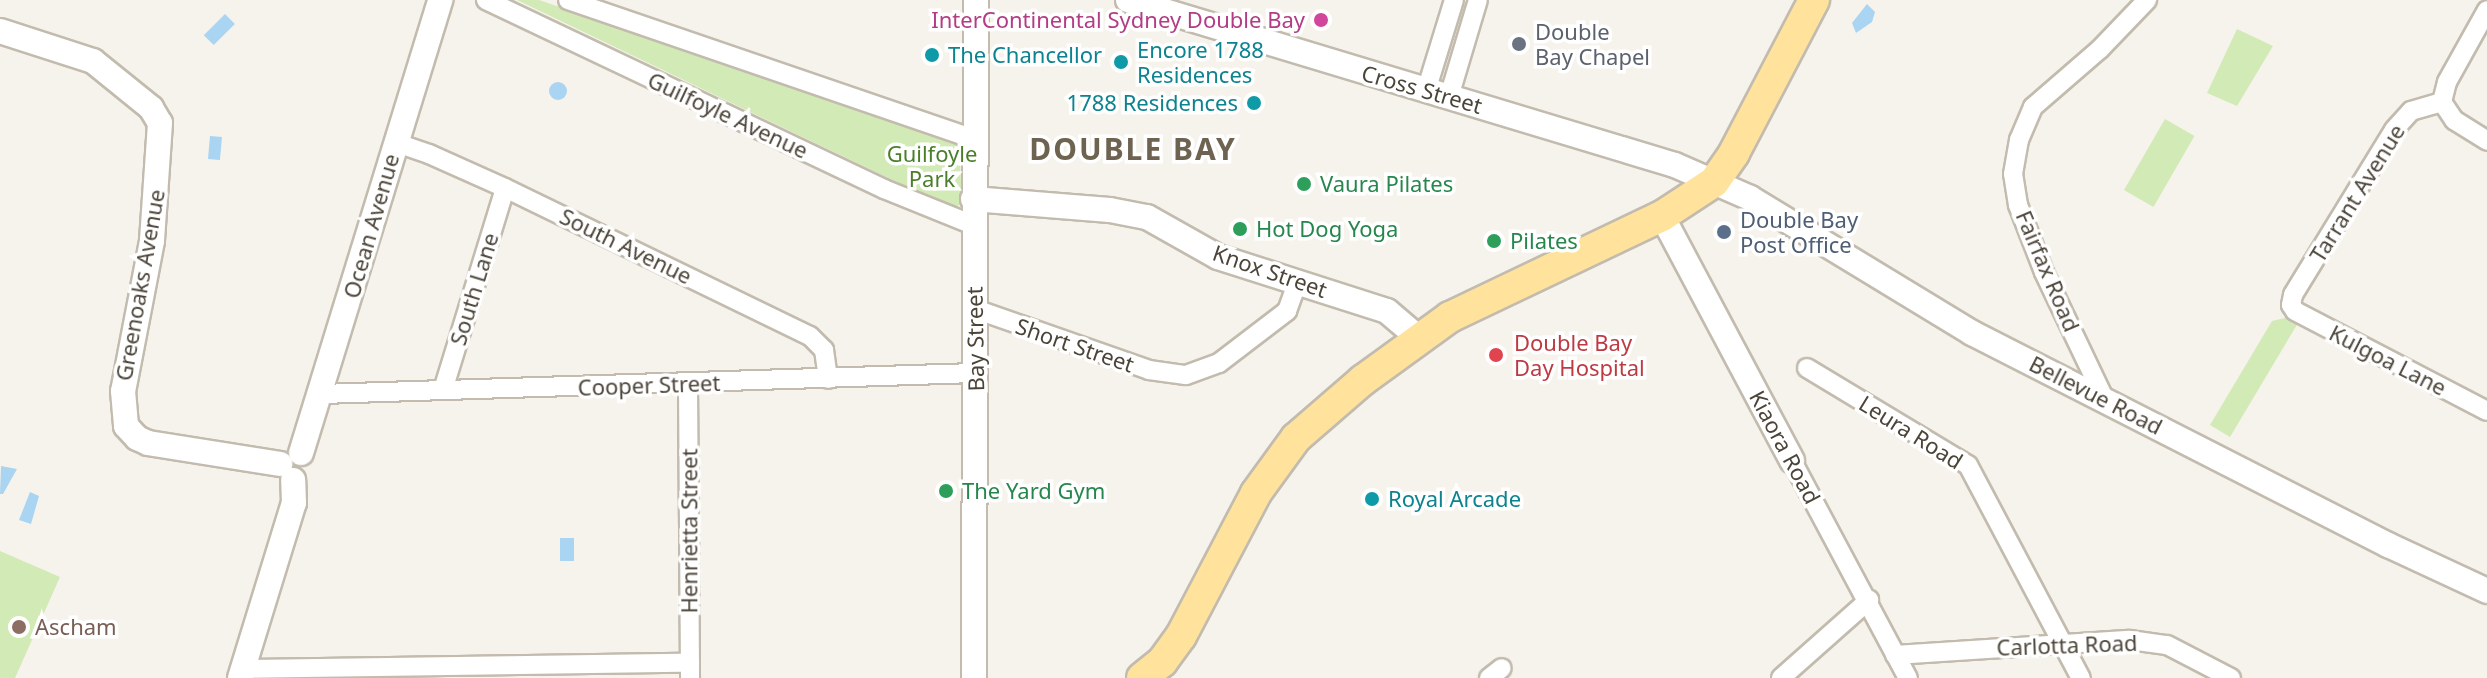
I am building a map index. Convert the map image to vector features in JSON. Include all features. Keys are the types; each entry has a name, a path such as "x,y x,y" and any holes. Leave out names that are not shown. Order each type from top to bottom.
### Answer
{"main road":[{"path":"1160,673 1256,493 1282,454 1329,408 1420,339 1492,294 1662,216 1714,182 1734,153 1814,0"}],"street":[{"name":"Ocean Avenue","path":"241,674 294,503 292,466 321,394 394,142 440,0"},
{"name":"Guilfoyle Avenue","path":"486,0 884,189 973,225"},
{"path":"568,0 973,139"},
{"name":"Bay Street","path":"974,678 976,373 973,139 976,0"},
{"name":"Cross Street","path":"1128,0 1668,162 1714,182"},
{"path":"1438,94 1454,0"},
{"path":"1438,94 1478,0"},
{"name":"Fairfax Road","path":"2104,398 2044,272 2018,205 2013,174 2019,140 2033,107 2100,49 2147,0"},
{"path":"2487,10 2447,82 2442,102 2454,120 2487,141"},
{"name":"Greenoaks Avenue","path":"0,31 93,61 151,108 160,123 152,241 123,391 126,426 137,438 148,443 292,466"},
{"name":"Tarrant Avenue","path":"2291,305 2293,295 2394,130 2411,111 2442,102"},
{"name":"South Avenue","path":"394,142 505,188 810,336 824,350 828,379"},
{"name":"Bellevue Road","path":"1714,182 1750,198 1972,333 2388,545 2487,591"},
{"name":"South Lane","path":"443,390 505,188"},
{"name":"Knox Street","path":"973,199 1094,209 1147,217 1218,257 1387,311 1420,339"},
{"name":"Kiaora Road","path":"1662,216 1908,678"},
{"name":"Short Street","path":"975,309 1094,353 1176,375 1207,370 1254,337 1287,311 1297,283"},
{"name":"Kulgoa Lane","path":"2291,305 2295,311 2487,411"},
{"name":"Leura Road","path":"1807,368 1968,465 2081,678"},
{"name":"Cooper Street","path":"321,394 688,385 976,373"},
{"name":"Henrietta Street","path":"688,385 690,671"},
{"path":"1781,678 1869,600"},
{"name":"Carlotta Road","path":"1895,655 2130,640 2167,645 2231,678"},
{"path":"241,674 690,671"}],"green space":[{"name":"Guilfoyle Park","path":"517,0 539,0 959,144 962,203 953,209"},
{"path":"2237,29 2273,46 2237,106 2207,93"},
{"path":"2165,119 2194,136 2153,207 2124,190"},
{"path":"2289,317 2298,323 2230,437 2210,425 2272,321"},
{"name":"Ascham","path":"0,551 60,577 15,678 0,678"}],"water":[{"path":"1867,4 1875,12 1872,22 1856,33 1852,23"},
{"path":"225,14 235,24 214,45 204,35"},
{"path":"554,82 562,82 567,91 565,98 554,100 549,95 549,87"},
{"path":"210,136 222,137 220,160 208,159"},
{"path":"1,466 17,469 3,494 0,494"},
{"path":"30,492 39,496 31,524 19,520"},
{"path":"560,538 574,538 574,561 560,561"}],"place":[{"name":"InterContinental Sydney Double Bay","path":"1321,20"},
{"name":"Double Bay Chapel","path":"1519,44"},
{"name":"The Chancellor","path":"932,55"},
{"name":"Encore 1788 Residences","path":"1121,62"},
{"name":"1788 Residences","path":"1254,103"},
{"name":"Vaura Pilates","path":"1304,184"},
{"name":"Hot Dog Yoga","path":"1240,229"},
{"name":"Double Bay Post Office","path":"1724,232"},
{"name":"Pilates","path":"1494,241"},
{"name":"Double Bay Day Hospital","path":"1496,355"},
{"name":"The Yard Gym","path":"946,491"},
{"name":"Royal Arcade","path":"1372,499"},
{"name":"Ascham","path":"19,627"}],"district":[{"name":"DOUBLE BAY","path":"1133,149"}]}
